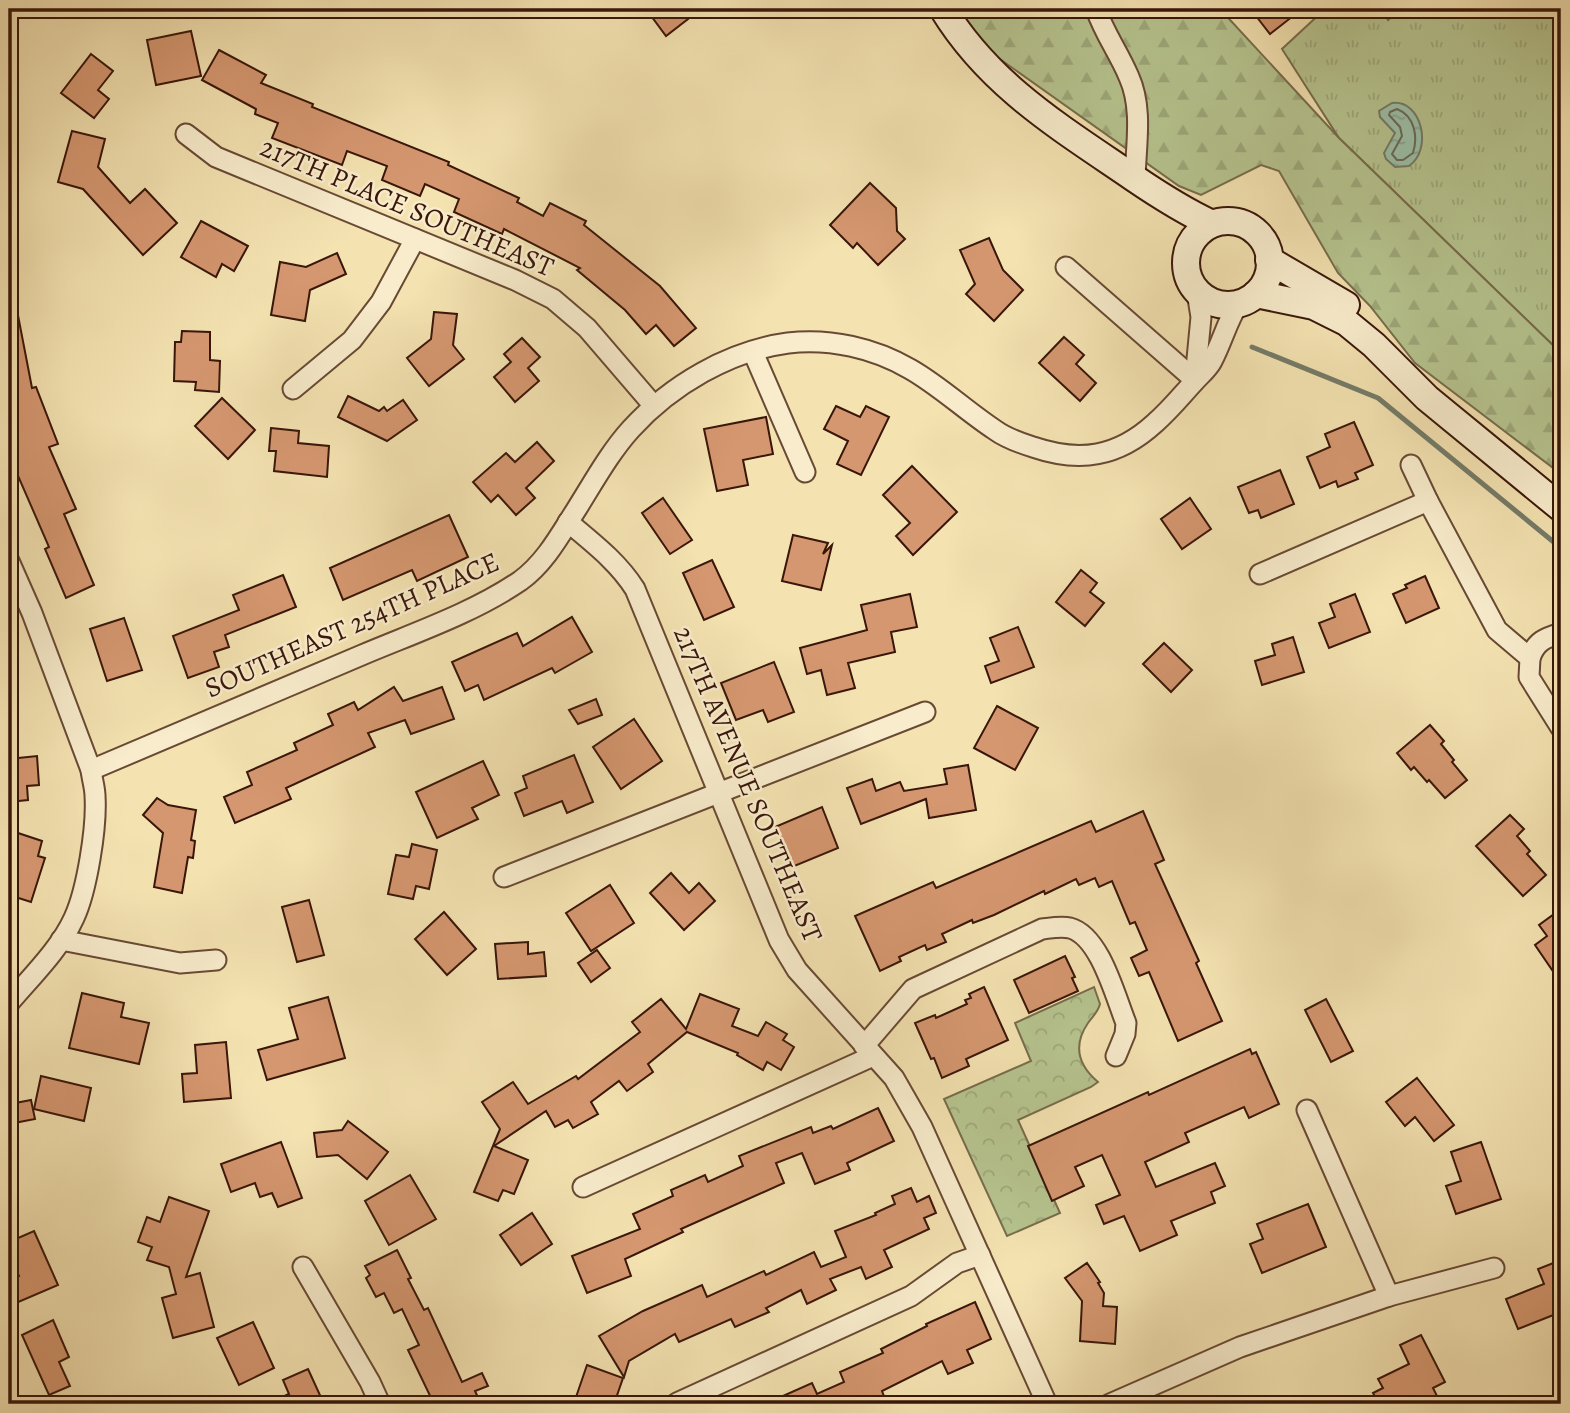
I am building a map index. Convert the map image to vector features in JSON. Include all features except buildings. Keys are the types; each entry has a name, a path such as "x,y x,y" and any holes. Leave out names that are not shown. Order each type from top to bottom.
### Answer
{"street":[{"path":"943,9 982,62 1035,111 1182,210 1212,224"},
{"path":"1096,9 1100,22 1130,78 1138,109 1142,183 1175,222 1189,247"},
{"name":"217TH PLACE SOUTHEAST","path":"186,134 216,157 515,280 553,299 587,328 654,406"},
{"path":"1247,299 1264,284 1269,272 1265,245 1250,228 1227,221 1212,224 1202,230 1189,247 1186,271 1197,292 1222,305 1247,299 1314,306 1346,322 1427,398 1561,508"},
{"path":"293,389 352,341 381,302 415,239"},
{"path":"1269,260 1351,308 1372,328 1400,370"},
{"path":"1066,267 1195,380"},
{"path":"1195,380 1201,317 1197,292"},
{"name":"SOUTHEAST 254TH PLACE","path":"91,770 485,601 523,579 547,555 629,431 654,406 696,376 753,352 789,343 818,343 866,349 912,370 999,433 1055,455 1079,457 1099,454 1127,444 1167,412 1211,363 1228,320 1247,299"},
{"path":"753,352 805,472"},
{"path":"1411,465 1427,501 1497,630 1530,658"},
{"path":"1260,574 1427,501"},
{"name":"217TH AVENUE SOUTHEAST","path":"568,522 613,560 624,571 635,589 779,940 797,970 894,1078 922,1127 1047,1404"},
{"path":"9,561 32,613 91,770 95,796 94,826 84,887 75,918 61,940 9,1003"},
{"path":"1561,633 1535,645 1530,658 1529,677 1561,728"},
{"path":"504,877 925,712"},
{"path":"583,1187 869,1051 902,999 926,981 1042,929 1071,928 1084,936 1095,948 1126,1023 1125,1034 1115,1056"},
{"path":"61,940 180,963 216,960"},
{"path":"1307,1110 1389,1296"},
{"path":"677,1403 911,1296 957,1263 980,1255"},
{"path":"303,1267 380,1404"},
{"path":"1110,1404 1240,1347 1389,1296 1494,1268"}],"green space":[{"path":"946,9 1026,9 1035,16 1040,9 1220,9 1339,138 1561,353 1561,474 1415,363 1370,306 1338,273 1279,171 1261,165 1201,195 1179,186 997,57"},
{"path":"1325,9 1381,9 1388,20 1401,9 1561,9 1561,353 1339,138 1282,49"},
{"path":"1094,987 1100,1004 1083,1031 1079,1047 1082,1062 1098,1082 1018,1120 1060,1213 1007,1236 944,1099 1031,1061 1015,1023"}],"water":[{"path":"1392,103 1411,109 1421,127 1421,149 1409,166 1395,167 1386,159 1384,153 1395,133 1380,117 1379,111"}],"waterway":[{"path":"1252,347 1378,398 1561,548"}]}
